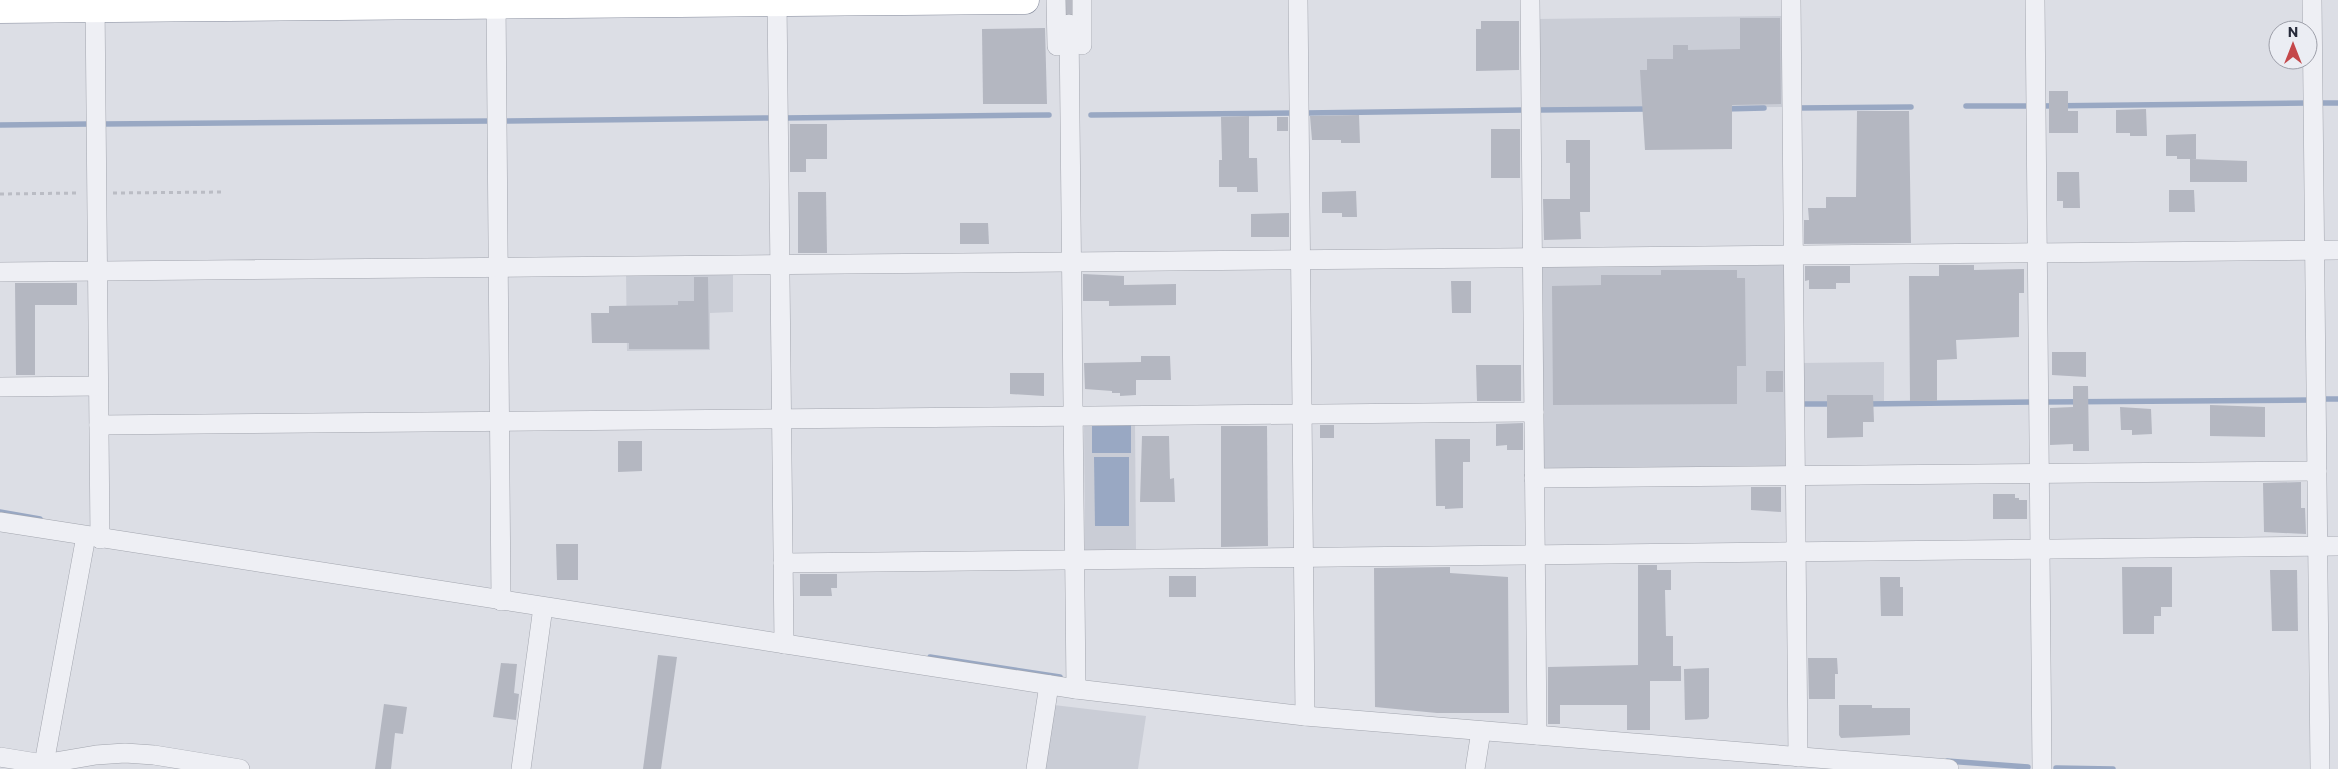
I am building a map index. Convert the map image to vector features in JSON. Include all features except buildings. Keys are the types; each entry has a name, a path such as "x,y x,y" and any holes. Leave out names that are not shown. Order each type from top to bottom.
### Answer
{"highway":[{"path":"0,9 95,5 1025,0"}],"street":[{"path":"1056,0 1058,144 1070,157"},
{"path":"1070,157 1083,144 1082,0"},
{"path":"1298,0 1305,716"},
{"path":"1530,0 1537,735"},
{"path":"1791,0 1798,757"},
{"path":"2035,0 2042,769"},
{"path":"2312,0 2320,769"},
{"path":"778,1 784,644"},
{"path":"496,3 501,601"},
{"path":"43,767 93,537 99,425 95,5"},
{"path":"1069,24 1076,689"},
{"path":"0,272 2338,250"},
{"path":"0,387 98,386"},
{"path":"99,425 1534,412"},
{"path":"1534,478 2317,471"},
{"path":"0,522 1076,689 1305,716 1798,757 1884,766 1949,769"},
{"path":"783,563 1074,558 2338,546"},
{"path":"521,769 543,607"},
{"path":"1036,769 1049,685"},
{"path":"1475,769 1480,731"},
{"path":"0,757 43,767 96,754 125,753 240,769"}],"shaded area":[{"path":"1786,16 1786,107 1536,109 1536,19"},
{"path":"1788,261 1790,470 1540,473 1538,263"},
{"path":"733,271 733,312 710,313 710,350 627,351 626,272"},
{"path":"1884,362 1884,402 1800,403 1800,363"},
{"path":"1084,420 1135,420 1136,551 1085,551"},
{"path":"1054,705 1146,716 1138,769 1044,769"}],"water":[{"path":"1092,425 1131,425 1131,453 1092,453"},
{"path":"1094,457 1129,457 1129,526 1095,526"}],"waterway":[{"path":"2041,106 2308,103"},
{"path":"2319,103 2338,103"},
{"path":"1966,106 2030,106"},
{"path":"1798,108 1911,107"},
{"path":"1725,109 1764,108"},
{"path":"1538,110 1648,109"},
{"path":"1305,113 1524,110"},
{"path":"1091,115 1294,113"},
{"path":"784,118 1049,115"},
{"path":"502,121 773,118"},
{"path":"103,124 491,121"},
{"path":"0,125 89,124"},
{"path":"2322,399 2338,399"},
{"path":"2045,402 2311,400"},
{"path":"1867,404 2033,402"},
{"path":"1800,404 1833,404"},
{"path":"0,512 40,519"},
{"path":"930,657 1060,677"},
{"path":"1947,761 2028,767"},
{"path":"2056,768 2113,769"}],"tunnel":[{"path":"1069,0 1069,24"}]}
